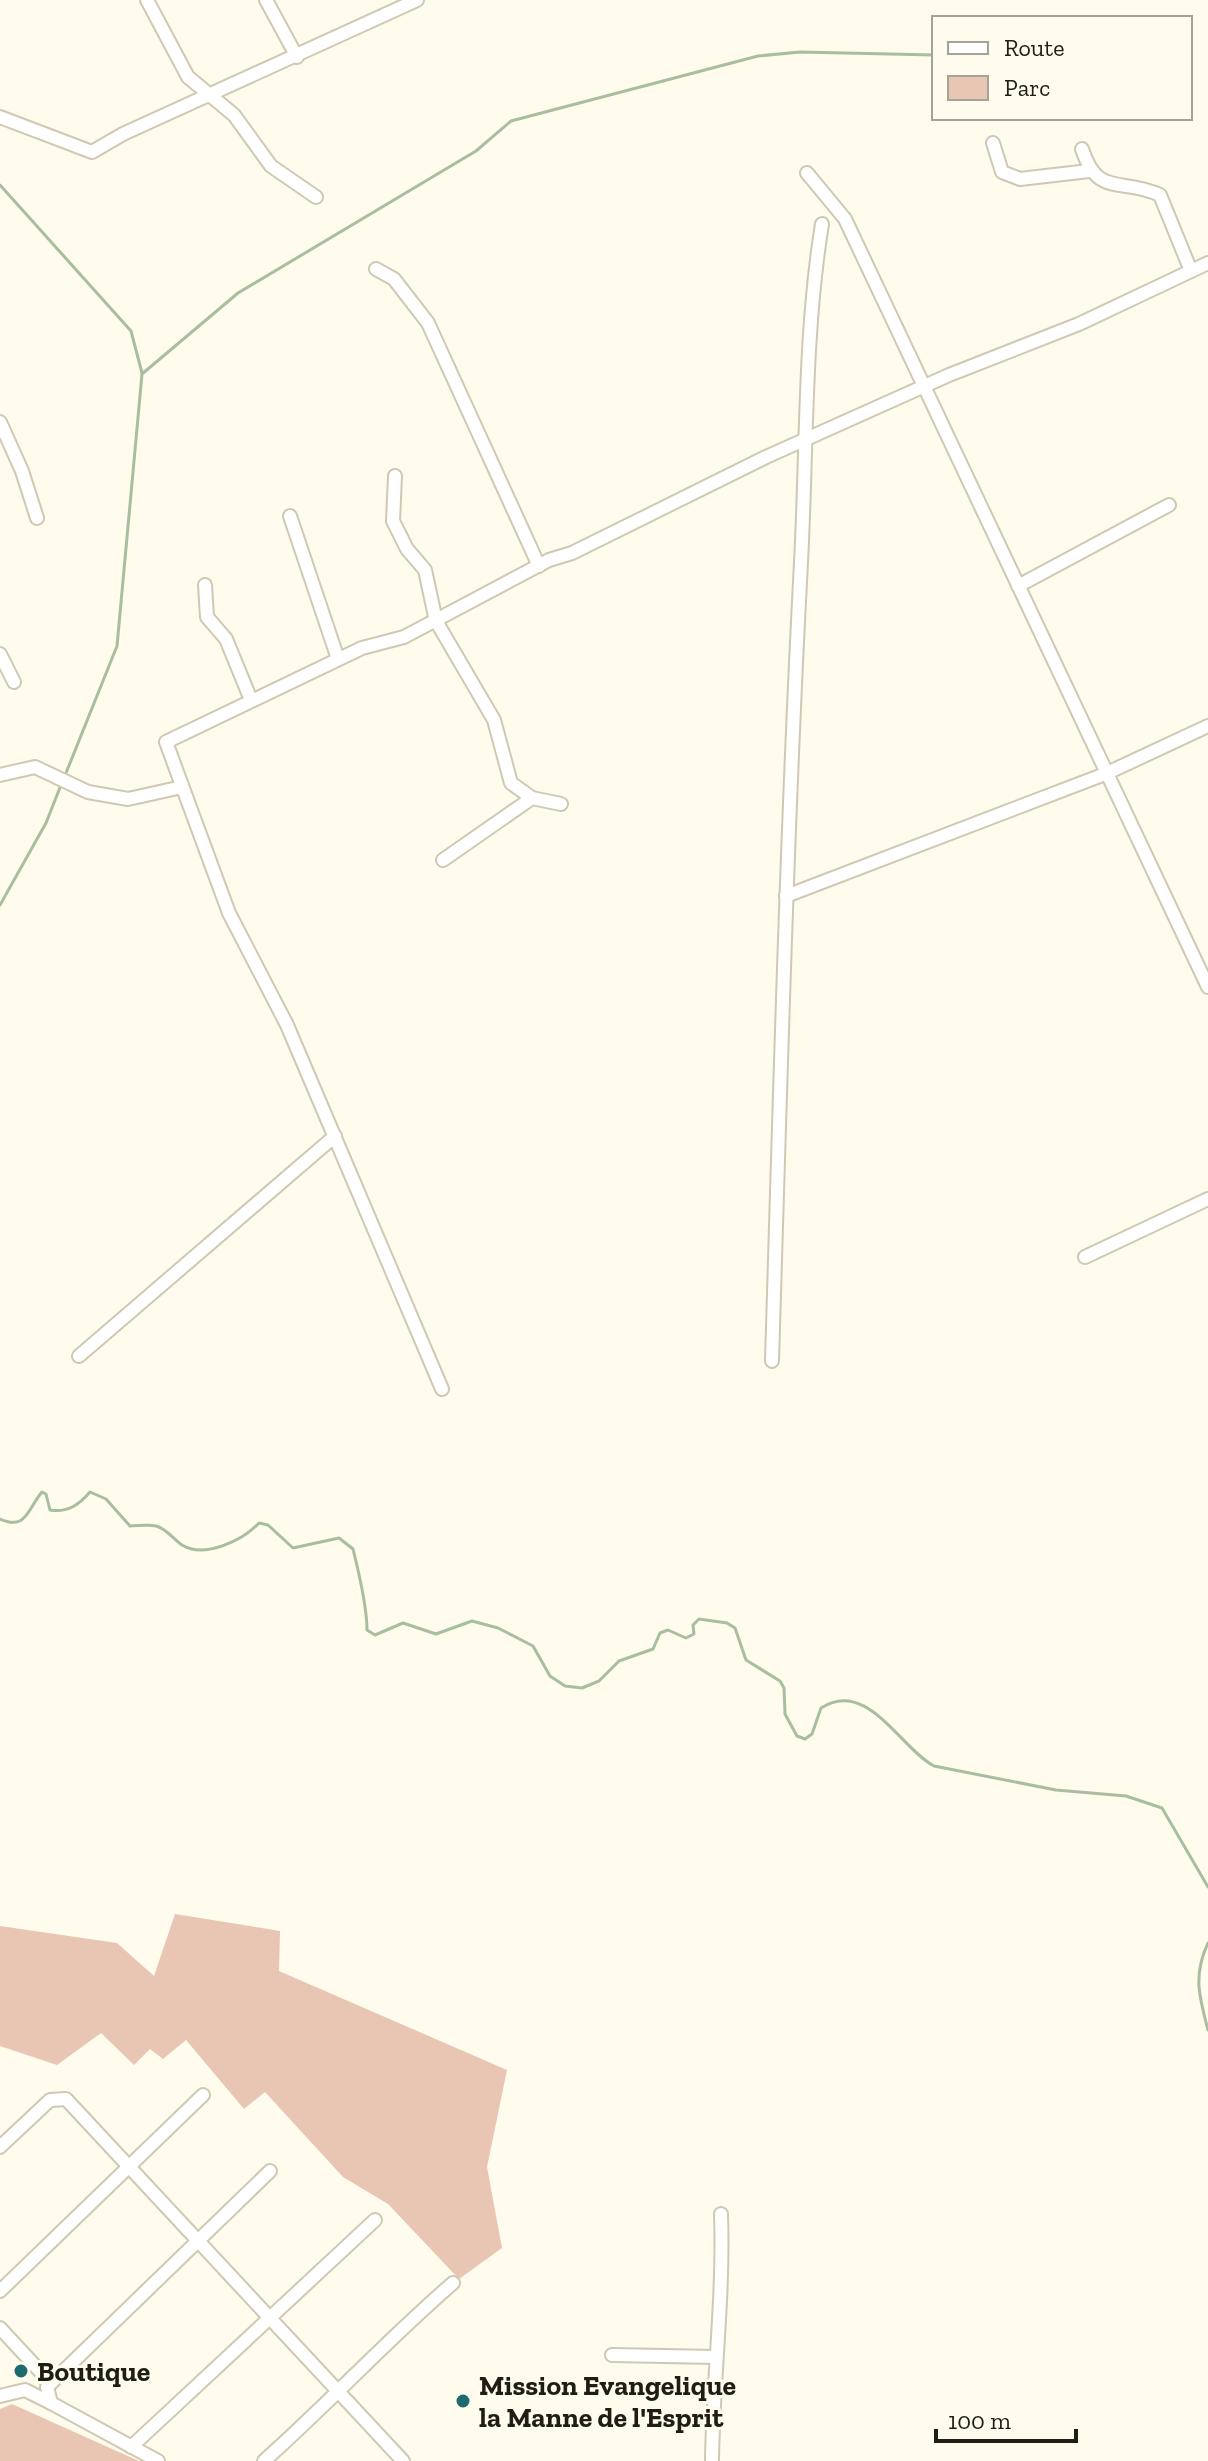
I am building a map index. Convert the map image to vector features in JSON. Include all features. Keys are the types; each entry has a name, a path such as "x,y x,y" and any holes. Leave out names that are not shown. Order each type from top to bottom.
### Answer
{"street":[{"path":"147,0 188,77 234,115 271,166 316,197"},
{"path":"266,0 297,57"},
{"path":"0,117 92,152 417,0"},
{"path":"993,143 1002,172 1020,179 1089,171"},
{"path":"1082,149 1089,171 1098,180 1146,189 1160,195 1191,271"},
{"path":"807,173 845,219 1208,987"},
{"path":"772,1361 786,896 808,439 810,296 822,224"},
{"path":"442,1389 287,1025 229,913 166,742 338,659 404,637 539,566 808,439 924,387 1054,335 1208,263"},
{"path":"376,269 394,279 428,323 539,566"},
{"path":"0,422 22,471 37,518"},
{"path":"395,476 393,521 407,549 425,570 436,621 494,720 502,740 511,783 532,798 561,804"},
{"path":"1018,586 1169,505"},
{"path":"290,516 338,659"},
{"path":"205,585 207,617 226,639 251,700"},
{"path":"0,654 14,682"},
{"path":"786,896 1105,774 1208,726"},
{"path":"0,775 35,767 88,792 128,799 182,787"},
{"path":"443,860 532,798"},
{"path":"79,1356 335,1136"},
{"path":"1085,1257 1208,1199"},
{"path":"0,2291 130,2169 203,2095"},
{"path":"0,2147 50,2100 66,2099 403,2461"},
{"path":"51,2403 47,2396 49,2381 270,2171"},
{"path":"712,2461 722,2290 721,2214"},
{"path":"131,2447 375,2220"},
{"path":"264,2461 340,2393 393,2335 453,2283"},
{"path":"0,2328 49,2381"},
{"path":"612,2355 716,2357"},
{"path":"0,2396 25,2390 158,2461"}],"green space":[{"path":"175,1914 280,1931 279,1971 507,2070 487,2167 502,2248 459,2279 388,2204 343,2177 265,2092 244,2109 186,2040 163,2059 150,2049 134,2065 101,2033 57,2065 0,2046 0,1926 117,1943 154,1976"},
{"path":"12,2404 139,2461 0,2461 0,2409"}],"waterway":[{"path":"64,778 117,646 142,374 238,293 476,151 511,121 758,56 800,52 932,55"},
{"path":"0,185 131,331 142,373"},
{"path":"0,905 46,823 61,785"},
{"path":"0,1519 9,1522 21,1520 42,1492 46,1494 50,1510 56,1511 72,1507 90,1492 106,1499 130,1526 160,1527 191,1549 223,1546 259,1523 268,1525 293,1548 339,1538 353,1549 367,1630 375,1635 403,1623 436,1634 472,1621 498,1628 533,1646 550,1676 565,1686 582,1688 599,1681 619,1661 653,1649 660,1633 668,1630 686,1638 694,1634 693,1625 699,1619 727,1623 735,1628 746,1660 780,1681 784,1688 785,1714 797,1736 805,1739 812,1734 821,1708 838,1701 853,1702 868,1708 882,1719 934,1766 1056,1790 1126,1796 1162,1808 1208,1887"},
{"path":"1208,1943 1199,1976 1208,2030"}],"place":[{"name":"Boutique","path":"21,2371"},
{"name":"Mission Evangelique la Manne de l'Esprit","path":"463,2401"}]}
